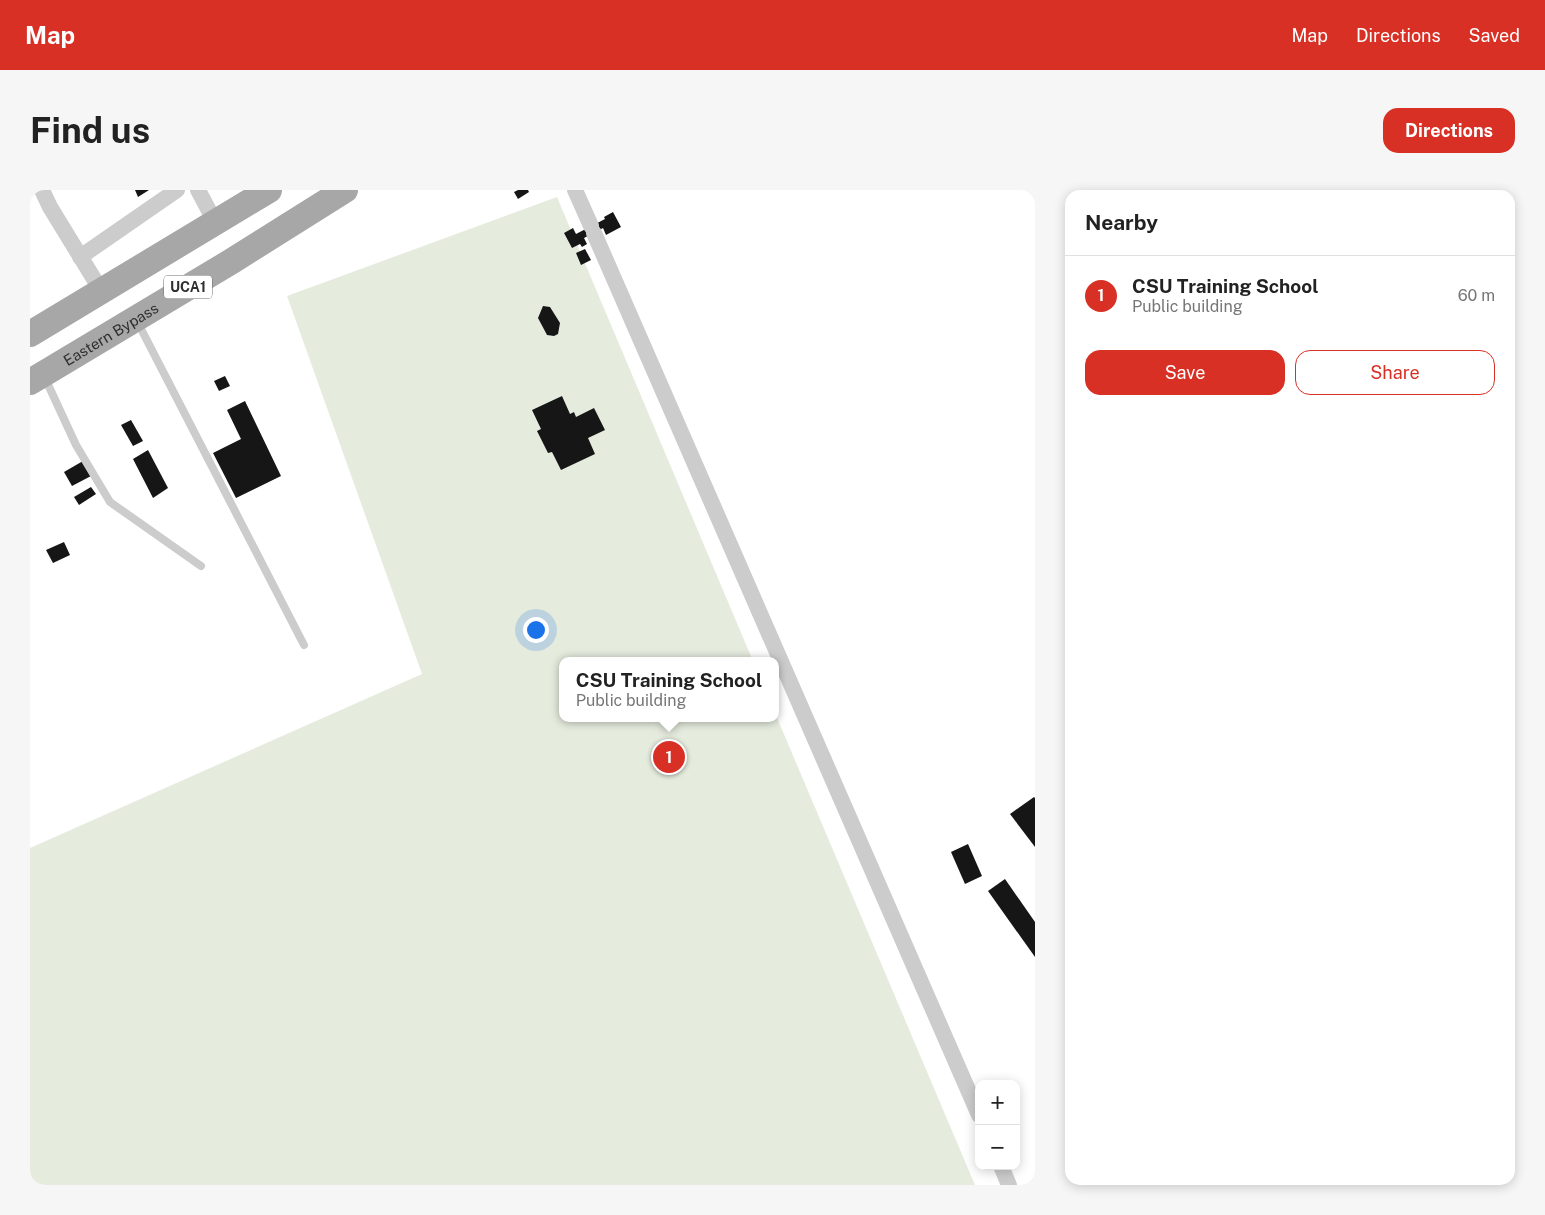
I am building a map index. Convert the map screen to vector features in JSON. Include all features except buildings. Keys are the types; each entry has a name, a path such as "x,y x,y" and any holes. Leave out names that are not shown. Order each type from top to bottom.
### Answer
{"main road":[{"name":"UCA1","path":"30,334 268,190"},
{"name":"Eastern Bypass","path":"37,378 345,190"},
{"path":"30,339 37,378"}],"street":[{"path":"40,190 102,292"},
{"path":"80,257 177,190"},
{"path":"198,190 215,222"},
{"path":"575,190 779,657"},
{"path":"779,658 975,1106"},
{"path":"1003,1170 1009,1185"}],"lane":[{"path":"30,193 40,190"},
{"path":"136,319 304,645"},
{"path":"37,378 110,502 201,566"}],"shaded area":[{"path":"557,197 751,657 559,657 559,722 779,722 975,1185 30,1185 30,848 422,674 287,296"}],"place":[{"name":"CSU Training School","path":"669,757"}]}
